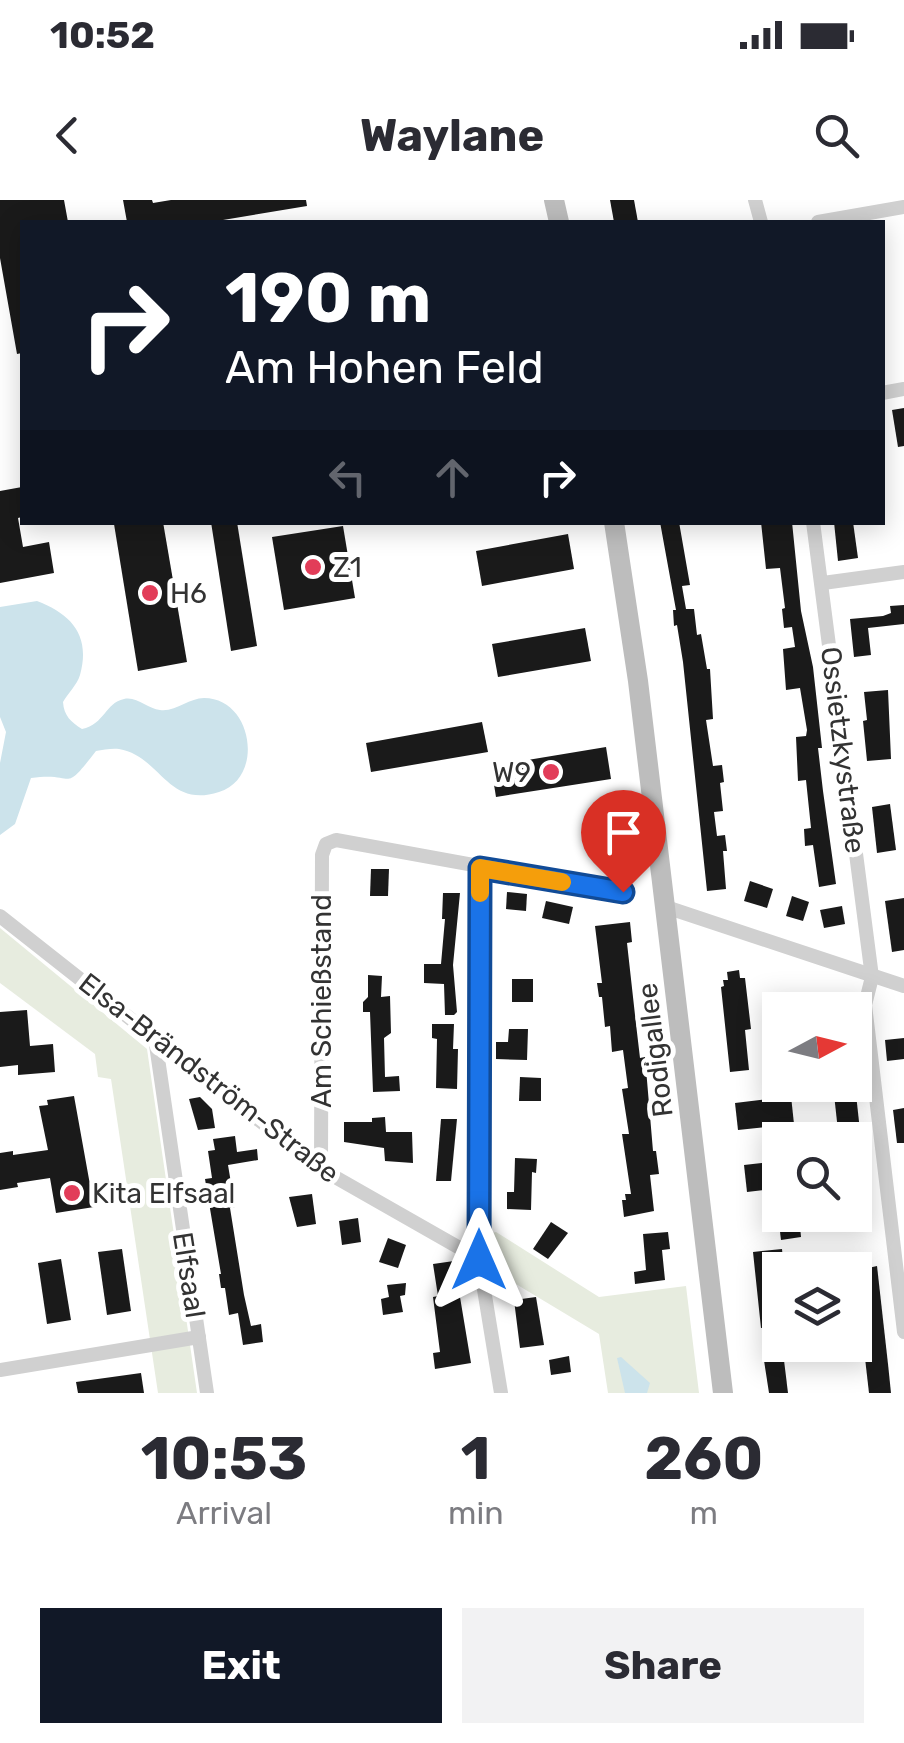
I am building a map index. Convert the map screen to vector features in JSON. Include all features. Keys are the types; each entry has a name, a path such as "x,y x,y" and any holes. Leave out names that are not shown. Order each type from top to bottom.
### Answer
{"main road":[{"name":"Rodigallee","path":"614,525 638,681 723,1393"}],"street":[{"path":"829,220 904,206"},
{"name":"Ossietzkystraße","path":"813,525 872,977 865,1005 904,1332"},
{"path":"822,583 904,572"},
{"name":"Am Schießstand","path":"321,1170 322,855 326,844 336,840 480,868"},
{"path":"501,1393 479,1260 480,868 623,892"},
{"path":"666,907 904,986"},
{"name":"Elsa-Brändström-Straße","path":"0,916 321,1170 479,1260"},
{"name":"Elfsaal","path":"155,1038 208,1393"},
{"path":"0,1370 199,1337"}],"shaded area":[{"path":"0,928 147,1049 197,1393 158,1393 111,1079 98,1077 95,1054 0,983"},
{"path":"496,1232 599,1297 686,1286 699,1393 608,1393 599,1334 486,1266 482,1235"}],"water":[{"path":"37,601 60,612 80,637 80,675 63,702 71,721 82,729 90,726 124,699 160,710 204,698 221,701 242,724 247,740 243,771 234,784 219,792 187,793 133,754 116,749 96,751 68,779 31,778 15,824 0,835 0,763 6,732 0,717 0,607"},
{"path":"621,1357 650,1383 647,1393 625,1393 617,1358"}],"building":[{"path":"0,200 64,200 68,220 20,220 17,354 0,258"},
{"path":"123,200 306,200 307,206 223,220 127,220"},
{"path":"610,200 634,200 638,220 614,220"},
{"path":"904,408 904,446 898,447 892,410"},
{"path":"20,487 18,518 23,547 49,542 54,573 0,583 0,491"},
{"name":"H6","path":"114,525 164,525 187,662 138,671"},
{"path":"211,525 237,525 257,646 231,651"},
{"path":"661,525 680,525 690,585 682,586 686,609 694,609 697,635 701,634 710,669 713,719 706,720 713,766 722,765 723,811 714,812 717,836 725,835 726,889 707,891 683,662 677,625 674,626 676,610"},
{"path":"761,525 792,525 801,611 813,667 822,748 818,748 836,884 819,887 813,845 805,846 804,829 811,828 806,780 798,781 796,737 806,736 807,730 800,688 786,690 783,649 795,647 792,627 784,628 780,568 766,569"},
{"path":"834,525 853,525 858,558 838,561"},
{"name":"Z1","path":"343,526 355,598 284,610 272,537"},
{"path":"568,534 574,569 482,586 476,551"},
{"path":"904,605 904,624 868,628 871,655 854,657 850,619 883,616 891,613 890,606"},
{"path":"585,628 591,661 498,677 492,644"},
{"path":"888,690 891,759 867,761 864,692"},
{"path":"482,722 488,752 371,772 366,743"},
{"name":"W9","path":"606,747 611,779 496,797 491,766"},
{"path":"890,804 896,850 877,853 872,807"},
{"path":"371,869 389,869 388,896 370,896"},
{"path":"750,881 773,889 767,908 744,901"},
{"path":"507,892 527,894 526,911 506,909"},
{"path":"443,893 460,893 453,965 457,1012 454,1015 445,1015 444,984 424,983 424,964 441,964"},
{"path":"792,896 809,902 803,921 786,916"},
{"path":"904,898 904,950 892,952 885,901"},
{"path":"546,901 573,907 569,924 542,918"},
{"path":"842,906 845,924 824,928 820,910"},
{"path":"630,922 632,942 627,943 636,1024 640,1058 645,1057 653,1151 659,1174 650,1175 654,1211 624,1217 622,1200 626,1200 625,1194 631,1194 622,1134 629,1134 622,1089 628,1088 623,1050 612,1052 610,1026 605,1027 597,983 602,983 595,926"},
{"path":"739,970 740,978 745,978 751,1029 745,1030 749,1070 730,1072 721,987 723,980 728,980 727,972"},
{"path":"368,975 382,976 381,997 390,996 391,1033 384,1038 385,1077 399,1076 400,1091 373,1092 370,1012 363,1012"},
{"path":"512,979 533,979 533,1002 512,1002"},
{"path":"27,1010 30,1046 53,1044 55,1072 18,1075 18,1065 0,1067 0,1012"},
{"path":"432,1024 454,1024 457,1089 436,1088 437,1039 432,1038"},
{"path":"509,1029 528,1029 527,1060 496,1059 496,1042 508,1042"},
{"path":"904,1038 904,1059 887,1061 885,1040"},
{"path":"520,1077 541,1078 541,1101 519,1101"},
{"path":"74,1096 94,1207 56,1213 50,1178 0,1190 0,1153 48,1150 39,1106 48,1105 47,1100"},
{"path":"200,1097 212,1109 215,1128 198,1130 189,1099"},
{"path":"792,1102 794,1122 762,1122 762,1127 738,1130 735,1103"},
{"path":"835,1102 857,1102 859,1122 837,1122"},
{"path":"904,1108 904,1143 897,1143 893,1110"},
{"path":"385,1117 386,1132 412,1132 413,1163 385,1161 384,1148 344,1142 344,1122 372,1122 372,1118"},
{"path":"441,1119 457,1119 451,1181 436,1181"},
{"path":"235,1136 237,1152 257,1149 258,1160 228,1165 235,1207 230,1208 244,1295 251,1326 261,1324 263,1342 243,1345 238,1313 229,1315 225,1288 221,1288 205,1179 212,1178 208,1151 215,1150 213,1139"},
{"path":"515,1158 537,1159 536,1173 532,1172 531,1210 507,1209 507,1192 514,1192"},
{"path":"762,1163 762,1190 747,1192 744,1165"},
{"path":"312,1194 316,1224 297,1227 289,1197"},
{"path":"358,1218 361,1242 342,1245 339,1221"},
{"path":"551,1222 568,1233 548,1259 533,1249"},
{"path":"668,1232 670,1249 662,1250 665,1280 635,1284 634,1272 646,1270 643,1234"},
{"path":"780,1232 801,1232 801,1237 781,1240"},
{"path":"388,1238 406,1245 398,1268 379,1262"},
{"path":"122,1249 131,1311 107,1315 98,1252"},
{"path":"782,1249 782,1252 762,1252 762,1328 761,1328 753,1252"},
{"path":"61,1259 71,1320 47,1324 38,1263"},
{"path":"454,1261 471,1363 435,1369 433,1353 440,1352 433,1264"},
{"path":"877,1266 891,1393 869,1393 865,1362 872,1362 872,1267"},
{"path":"406,1283 405,1295 400,1296 403,1312 383,1315 381,1299 389,1297 387,1285"},
{"path":"536,1297 544,1345 520,1348 514,1300"},
{"path":"569,1356 571,1372 551,1375 549,1360"},
{"path":"764,1362 784,1362 788,1393 769,1393"},
{"path":"141,1373 144,1393 78,1393 76,1382"}],"slow traffic":[{"path":"480,893 480,868 562,882"}],"place":[{"name":"Z1","path":"313,567"},
{"name":"H6","path":"150,593"},
{"name":"W9","path":"551,772"},
{"name":"Kita Elfsaal","path":"72,1193"}],"route":[{"path":"479,1260 480,868 623,892"}]}
